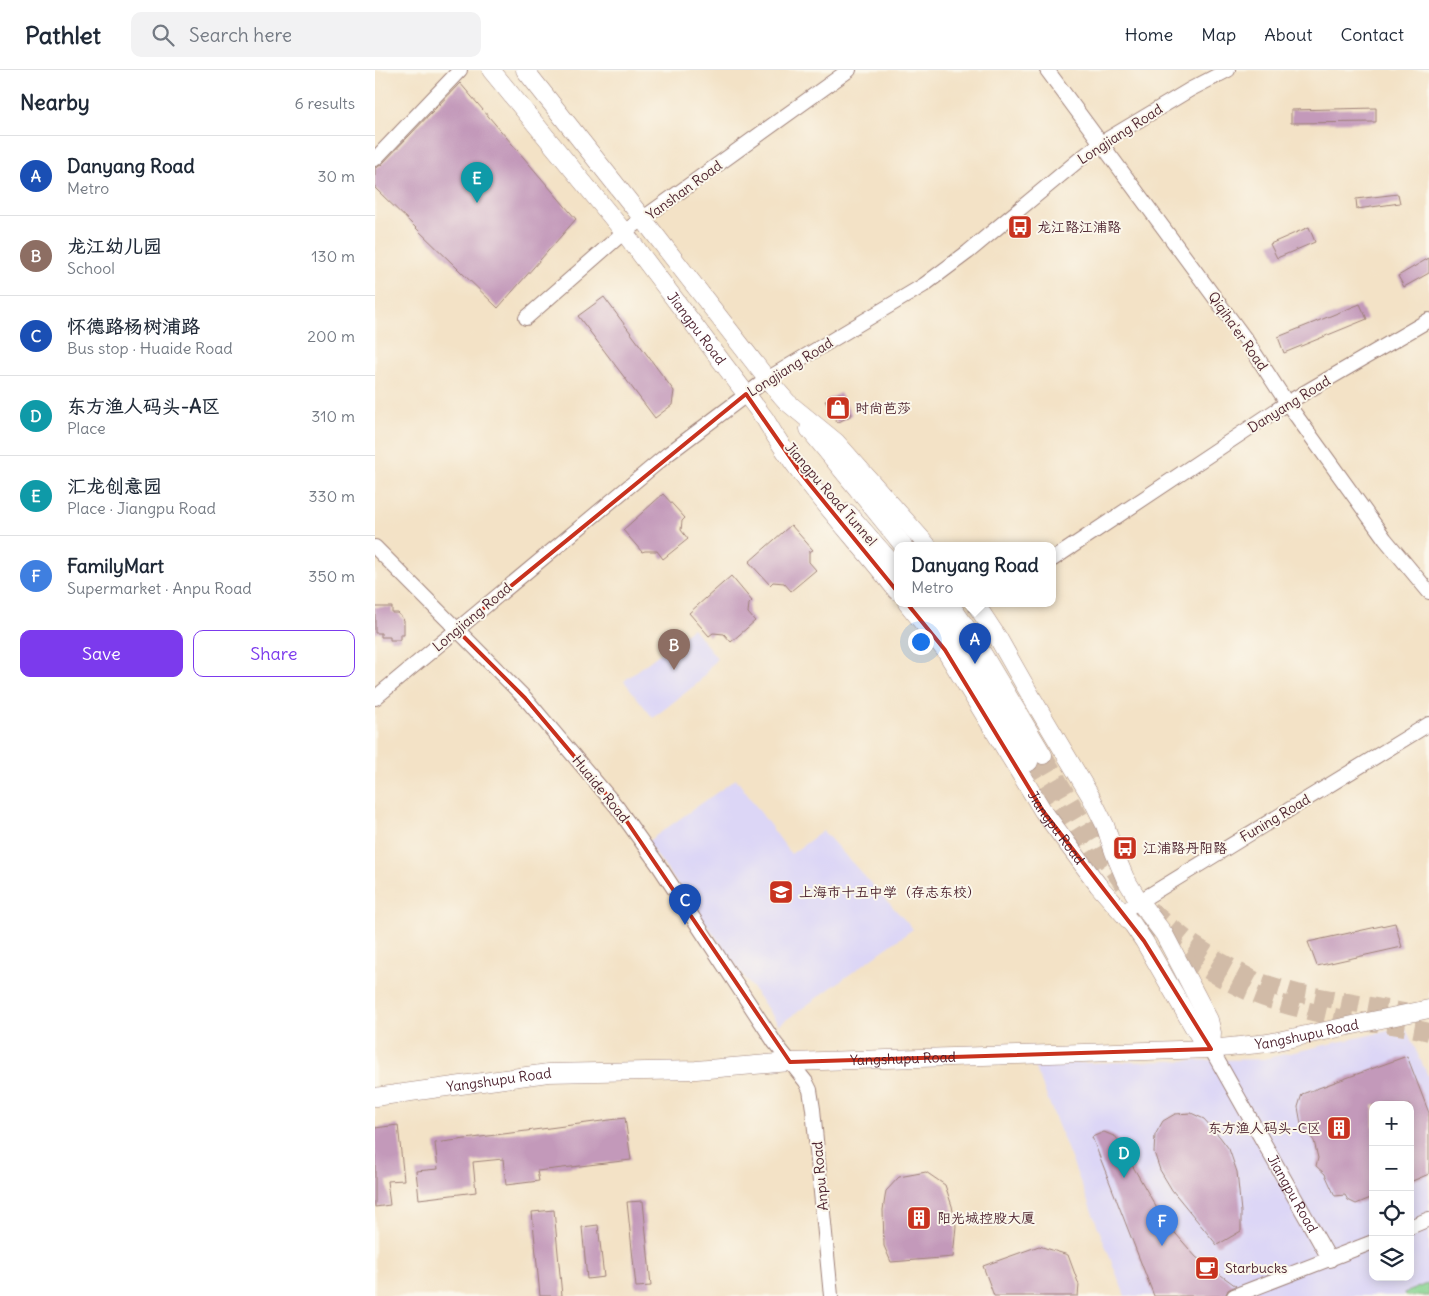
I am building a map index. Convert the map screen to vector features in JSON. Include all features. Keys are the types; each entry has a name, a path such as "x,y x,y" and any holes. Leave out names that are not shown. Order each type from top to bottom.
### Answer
{"main road":[{"name":"Jiangpu Road","path":"491,70 624,232 765,419 781,447 803,476 894,587"},
{"name":"Jiangpu Road","path":"525,70 767,380 787,402 837,442 924,542"},
{"name":"Jiangpu Road Tunnel","path":"787,402 901,542"},
{"name":"Jiangpu Road Tunnel","path":"765,419 894,566"},
{"name":"Jiangpu Road","path":"910,607 945,650 1043,811 1098,885 1144,941 1201,1039 1211,1049"},
{"path":"931,607 959,644 1036,758 974,639 952,607"},
{"name":"Jiangpu Road","path":"982,607 1032,698 1091,797 1105,825 1125,878 1139,901 1164,934 1209,1020 1212,1033 1211,1049"},
{"name":"Yangshupu Road","path":"375,1097 548,1073 696,1070 790,1062 1211,1049 1268,1043 1428,1011"}],"street":[{"path":"375,160 460,70"},
{"name":"Yanshan Road","path":"526,318 624,232 849,70"},
{"name":"Qiqiha'er Road","path":"1047,70 1246,340 1287,403 1385,538 1429,592"},
{"name":"Longjiang Road","path":"375,698 668,454 746,394 931,280 1013,216 1101,143 1191,89 1228,70"},
{"name":"Danyang Road","path":"1056,557 1287,403 1429,320"},
{"name":"Huaide Road","path":"375,546 525,698 617,807 659,866 770,1036 790,1062"},
{"name":"Funing Road","path":"1122,912 1429,724"},
{"name":"Jiangpu Road","path":"1211,1049 1330,1260"},
{"name":"Anpu Road","path":"790,1062 806,1082 812,1098 831,1296"},
{"path":"1414,1225 1429,1219"},
{"path":"1234,1296 1369,1244"}],"highlighted area":[{"path":"746,394 803,476 945,650 1043,811 1144,941 1211,1049 790,1062 617,807 525,698 457,630"}],"shaded area":[{"path":"693,628 717,658 699,682 653,718 624,681"},
{"name":"上海市十五中学（存志东校）","path":"736,779 791,854 823,831 913,929 779,1025 647,842"},
{"path":"1405,1027 1429,1078 1429,1296 1125,1296 1034,1064 1263,1059"}],"green space":[{"path":"1429,1283 1429,1296 1405,1296 1404,1293"}],"building":[{"path":"460,83 576,219 498,308 375,188 375,168 381,165"},
{"path":"1376,108 1376,122 1291,123 1291,110"},
{"path":"1398,194 1400,203 1357,209 1356,199"},
{"path":"1309,227 1315,242 1277,258 1270,244"},
{"path":"1429,258 1429,273 1404,287 1398,276"},
{"path":"604,297 674,391 672,405 655,418 578,316"},
{"path":"1360,304 1367,319 1284,353 1278,337"},
{"name":"时尚芭莎","path":"840,393 852,415 837,423 825,401"},
{"path":"663,494 685,518 682,521 681,530 688,539 663,559 657,551 642,552 623,530"},
{"path":"791,525 813,550 809,552 809,562 816,570 791,591 784,583 773,582 770,585 749,562"},
{"path":"731,576 752,601 749,604 748,613 755,621 731,642 724,634 713,633 709,636 689,613"},
{"path":"375,607 392,607 392,613 398,613 404,620 404,635 400,635 400,640 390,640 390,637 381,637 381,633 375,633"},
{"path":"1395,923 1402,947 1317,966 1308,942"},
{"name":"东方渔人码头-C区","path":"1407,1056 1429,1113 1429,1174 1414,1180 1414,1101 1369,1101 1369,1199 1356,1204 1348,1200 1345,1195 1335,1196 1325,1174 1316,1166 1318,1158 1314,1141 1301,1124 1298,1107 1302,1094"},
{"path":"1191,1113 1204,1119 1220,1137 1229,1149 1237,1172 1241,1231 1217,1245 1172,1190 1160,1170 1154,1152 1155,1135 1163,1121 1175,1114"},
{"path":"625,1118 631,1160 537,1171 539,1181 506,1185 503,1159 473,1162 476,1192 419,1199 416,1171 438,1169 435,1143"},
{"path":"398,1125 404,1180 387,1181 390,1205 375,1207 375,1128"},
{"path":"1104,1132 1116,1137 1163,1219 1196,1257 1236,1286 1228,1290 1225,1296 1154,1296 1092,1137"},
{"name":"阳光城控股大厦","path":"926,1172 945,1185 952,1206 956,1226 953,1257 891,1262 884,1246 883,1210 886,1191 899,1177"},
{"path":"643,1201 651,1286 636,1287 627,1202"},
{"path":"554,1210 562,1296 540,1296 532,1212"},
{"path":"598,1225 604,1277 587,1279 582,1227"},
{"path":"1039,1246 1068,1255 1079,1285 1078,1296 994,1296 983,1266"}],"tunnel":[{"path":"1043,755 1102,855 1124,885"},
{"path":"1029,762 1099,873"},
{"path":"1124,903 1152,929 1202,967 1254,994 1304,1010 1335,1017 1429,1032"},
{"path":"1150,910 1187,940 1221,962 1256,981 1297,993 1409,1013"}],"place":[{"name":"汇龙创意园","path":"477,203"},
{"name":"龙江路江浦路","path":"1020,227"},
{"name":"时尚芭莎","path":"838,408"},
{"name":"Danyang Road","path":"975,664"},
{"name":"龙江幼儿园","path":"674,670"},
{"name":"江浦路丹阳路","path":"1125,848"},
{"name":"上海市十五中学（存志东校）","path":"781,892"},
{"name":"怀德路杨树浦路","path":"685,925"},
{"name":"东方渔人码头-C区","path":"1339,1128"},
{"name":"东方渔人码头-A区","path":"1124,1178"},
{"name":"阳光城控股大厦","path":"919,1218"},
{"name":"FamilyMart","path":"1162,1246"},
{"name":"Starbucks","path":"1207,1268"}]}
